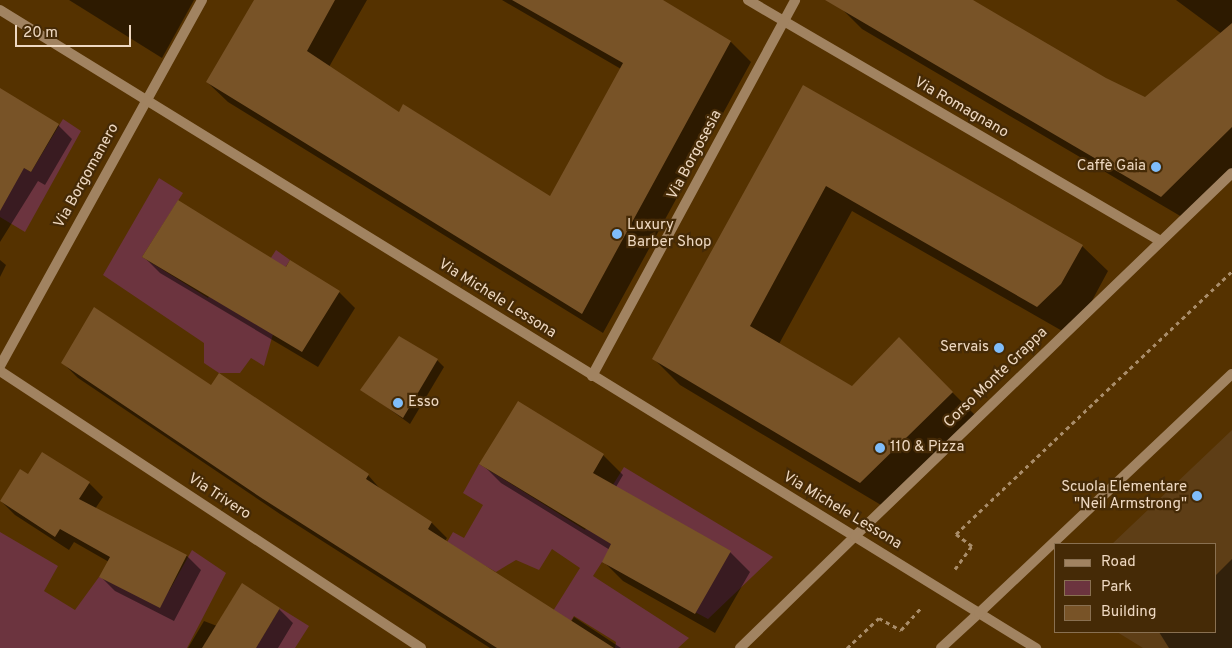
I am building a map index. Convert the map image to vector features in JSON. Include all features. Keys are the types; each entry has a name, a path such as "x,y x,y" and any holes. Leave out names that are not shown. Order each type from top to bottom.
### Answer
{"street":[{"name":"Via Borgomanero","path":"0,366 202,0"},
{"name":"Via Romagnano","path":"748,0 1160,242"},
{"name":"Via Borgosesia","path":"592,376 795,0"},
{"name":"Via Michele Lessona","path":"0,10 1036,648"},
{"name":"Corso Monte Grappa","path":"740,648 1232,173"},
{"name":"Via Trivero","path":"0,371 421,648"},
{"path":"941,648 1232,374"}],"path":[{"path":"847,648 879,618 901,630 939,588 972,546 956,534 1232,271"}],"shaded area":[{"name":"Scuola Elementare \"Neil Armstrong\"","path":"1232,430 1232,648 1143,648 1119,633 1217,633 1217,543 1113,543"}],"green space":[{"path":"63,119 81,131 25,232 0,217 0,181 24,168 31,172"},
{"path":"159,178 183,193 142,257 208,298 227,268 254,284 276,250 290,260 252,321 273,334 264,366 251,358 240,373 219,373 204,363 204,343 103,275"},
{"path":"479,464 585,530 624,467 773,557 708,619 602,562 593,576 689,638 678,648 615,648 616,642 574,616 554,648 549,648 538,635 580,568 552,549 539,570 516,560 496,572 446,544 453,532 464,538 483,505 463,493"},
{"path":"0,532 58,566 44,591 75,610 99,577 159,586 169,591 192,550 226,573 187,648 0,648"},
{"path":"280,608 309,626 295,648 250,648 258,644"}],"building":[{"path":"254,0 335,0 307,51 399,112 403,104 550,196 623,63 512,0 663,0 731,41 582,314 206,82"},
{"path":"825,0 973,0 1106,78 1145,97 1232,23 1232,127 1161,197"},
{"path":"803,85 1083,245 1061,284 1037,307 826,186 750,326 852,386 899,337 953,392 860,483 652,359"},
{"path":"0,88 59,124 31,172 24,168 0,211"},
{"path":"178,200 286,267 290,260 340,291 302,352 142,257"},
{"path":"94,307 211,385 219,373 369,474 366,479 432,522 428,529 614,648 497,648 263,499 61,363"},
{"path":"399,336 438,359 403,418 360,390"},
{"path":"518,401 604,454 593,473 731,551 695,614 602,562 611,544 479,464"},
{"path":"42,452 90,482 79,499 187,555 160,608 99,577 110,557 60,529 55,537 0,501 20,469 28,474"},
{"path":"242,583 280,608 256,648 202,648"}],"place":[{"name":"Caffè Gaia","path":"1156,167"},
{"name":"Luxury Barber Shop","path":"617,234"},
{"name":"Servais","path":"999,348"},
{"name":"Esso","path":"398,403"},
{"name":"110 & Pizza","path":"880,448"},
{"name":"Scuola Elementare \"Neil Armstrong\"","path":"1197,496"}]}
